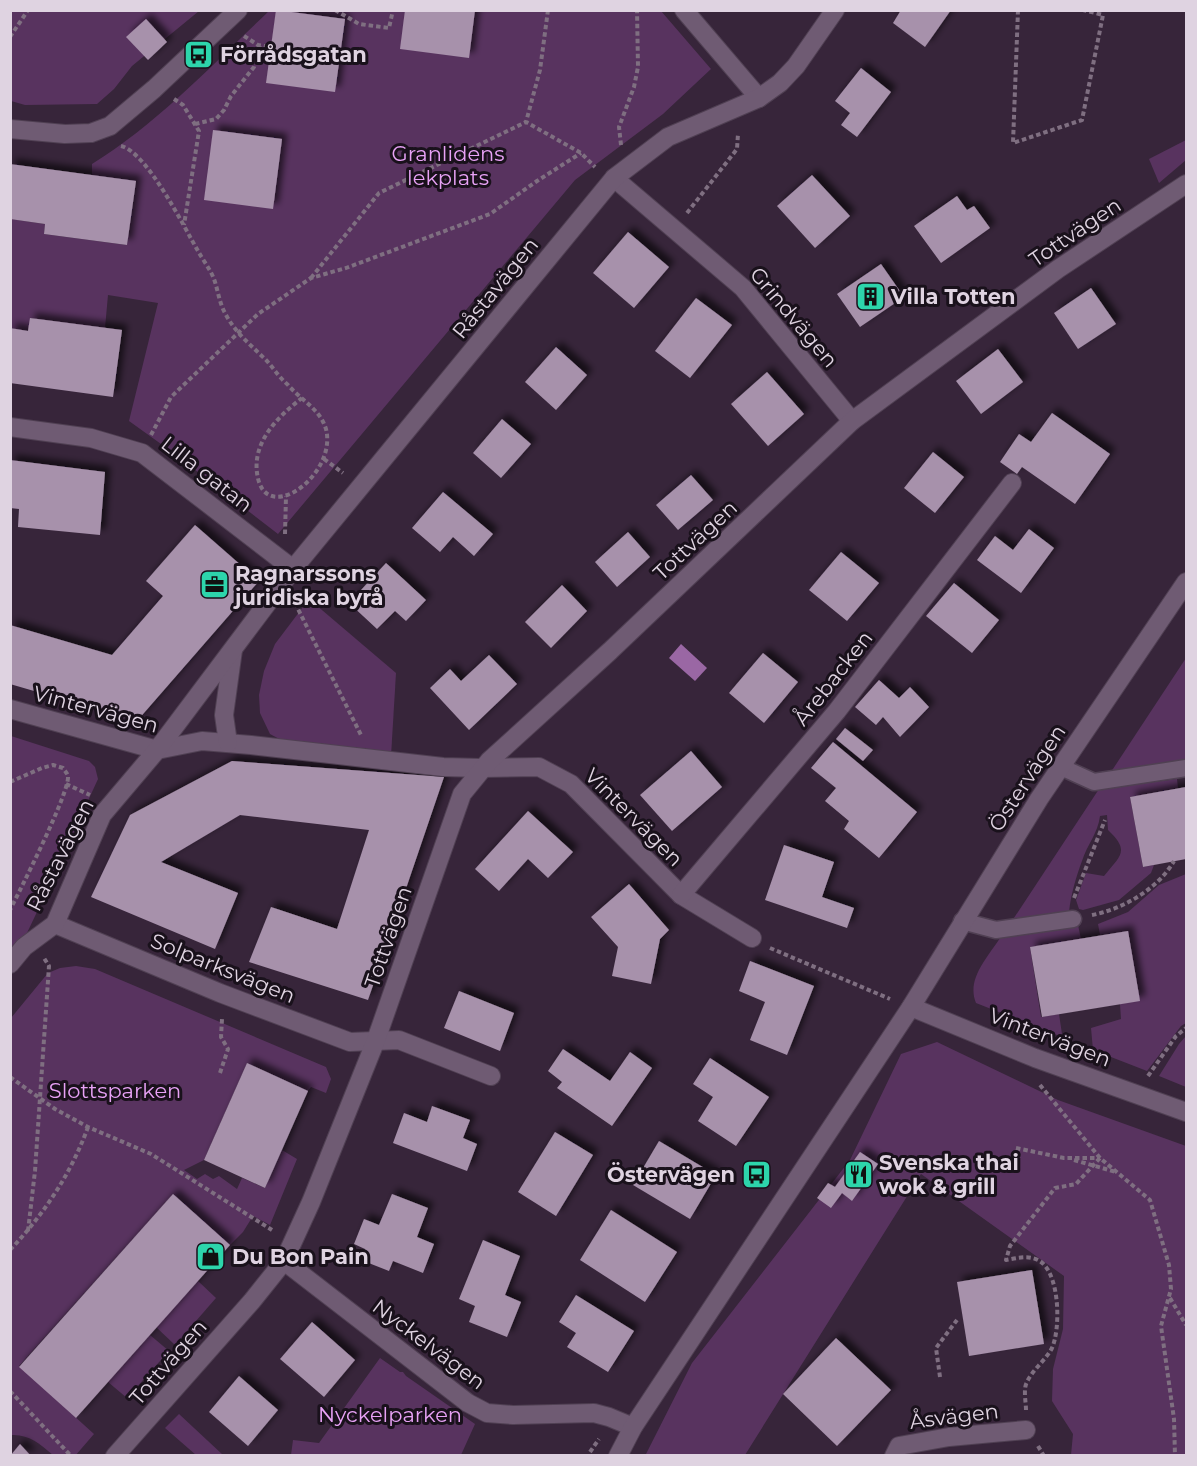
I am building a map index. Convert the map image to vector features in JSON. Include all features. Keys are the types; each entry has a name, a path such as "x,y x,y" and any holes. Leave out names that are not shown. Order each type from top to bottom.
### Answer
{"street":[{"path":"10,129 65,134 91,133 110,126 154,89 238,10"},
{"path":"684,10 759,98"},
{"name":"Råstavägen","path":"10,964 24,946 55,924 102,815 157,750 293,569 614,178 668,137 715,119 759,98 780,83 796,66 836,10"},
{"name":"Grindvägen","path":"614,178 744,288 852,421"},
{"name":"Tottvägen","path":"115,1455 252,1301 284,1261 311,1202 376,1040 462,794 481,768 610,651 852,421 1058,269 1186,184"},
{"name":"Lilla gatan","path":"10,427 92,438 142,453 293,569"},
{"name":"Årebacken","path":"681,895 837,711 1012,483"},
{"name":"Östervägen","path":"618,1455 633,1427 911,1007 962,921 1061,767 1184,592"},
{"name":"Råstavägen","path":"228,743 224,715 234,648"},
{"name":"Vintervägen","path":"10,709 157,750 202,741 443,767 539,767 570,783 681,895 752,938"},
{"name":"Solparksvägen","path":"55,924 220,993 350,1042 376,1040"},
{"name":"Vintervägen","path":"911,1007 1035,1058 1186,1112"},
{"path":"376,1040 399,1040 491,1076"},
{"name":"Nyckelvägen","path":"284,1261 468,1403 487,1413 513,1415 594,1413 633,1427"},
{"name":"Åsvägen","path":"894,1455 899,1446 949,1437 1026,1430"}],"lane":[{"path":"1061,767 1094,782 1186,768"},
{"path":"962,921 996,930 1073,919"}],"path":[{"path":"10,37 28,10"},
{"path":"335,10 359,24 389,28 393,10"},
{"path":"142,453 171,397 258,314 311,278 380,193 526,122 540,70 548,10"},
{"path":"621,145 619,127 634,87 638,67 636,10"},
{"path":"1017,10 1013,143 1082,120 1103,15 1083,10"},
{"path":"244,36 260,46 271,46"},
{"path":"195,124 216,119 224,110 231,96 254,67 260,46"},
{"path":"154,89 183,105 199,131 184,226"},
{"path":"526,122 581,153 596,167 614,178"},
{"path":"681,216 686,215 737,149 738,134"},
{"path":"127,148 138,156 148,169 184,226 214,280 225,314 237,332 315,409 326,428 327,447 321,468 299,491 280,498 268,494 260,483 258,461 266,433 282,414 302,398"},
{"path":"311,278 346,268 490,214 581,153"},
{"path":"324,459 347,476"},
{"path":"285,538 286,496"},
{"path":"294,601 362,736"},
{"path":"10,782 42,768 58,765 63,768 68,777 43,843 10,910"},
{"path":"66,784 94,797"},
{"path":"1105,820 1074,894 1073,919 1109,912 1127,903 1166,875 1174,861"},
{"path":"752,938 911,1007"},
{"path":"28,1231 35,1171 49,966"},
{"path":"220,1073 228,1049 221,1037 222,1019"},
{"path":"1137,1094 1176,1036 1186,1028"},
{"path":"10,1077 39,1098 88,1127 151,1154 272,1230"},
{"path":"1034,1078 1100,1158 1150,1200 1169,1265 1171,1288 1161,1326 1174,1419 1175,1455"},
{"path":"10,1250 28,1231 56,1193 81,1146 88,1127"},
{"path":"1016,1148 1069,1158 1100,1158"},
{"path":"1069,1158 1092,1167 1116,1172"},
{"path":"1026,1430 1026,1383 1052,1349 1058,1311 1051,1275 1042,1263 1036,1259 1023,1257 1006,1260 1010,1246 1055,1188 1076,1184 1100,1158"},
{"path":"1169,1296 1186,1325"},
{"path":"940,1377 936,1348 957,1320"},
{"path":"10,1391 70,1455"}],"green space":[{"path":"11,11 199,11 132,66 114,89 97,104 25,105 11,101"},
{"name":"Granlidens lekplats","path":"269,11 661,11 711,69 663,114 575,180 278,534 129,421 158,303 108,295 105,328 31,318 28,331 11,328 11,219 45,224 44,234 127,245 136,182 92,175 92,164 162,112"},
{"path":"1186,140 1186,160 1159,183 1149,159"},
{"path":"309,599 396,673 391,756 294,747 270,734 260,713 259,695 264,671 275,644"},
{"path":"1186,658 1186,761 1109,775"},
{"path":"11,736 89,761 95,767 98,779 27,933 11,953"},
{"path":"1177,779 1178,788 1130,797 1143,867 1154,865 1151,873 1119,900 1083,910 1079,909 1076,900 1086,873 1104,876 1121,853 1119,843 1108,830 1107,815 1100,816 1078,873 1069,912 1010,924 1099,789"},
{"path":"1186,874 1186,1023 1181,1026 1147,1071 1093,1050 1091,1028 1121,1019 1120,1004 1128,931 1100,935 1098,924 1128,912 1159,885"},
{"path":"1078,925 1081,939 1030,947 1041,1017 1059,1014 1062,1034 1057,1035 976,1003 974,985 976,977 1000,938"},
{"name":"Slottsparken","path":"76,966 95,969 326,1067 331,1079 326,1093 311,1087 308,1091 247,1063 204,1160 184,1170 197,1179 205,1174 213,1179 219,1176 237,1189 242,1178 265,1188 282,1150 297,1159 270,1225 253,1216 243,1232 230,1245 173,1194 19,1366 94,1434 75,1456 53,1455 29,1438 11,1435 11,1018 48,973 60,968"},
{"path":"1186,1036 1186,1087 1159,1076"},
{"path":"937,1042 1058,1100 1186,1146 1186,1455 1071,1455 1073,1434 1052,1401 1053,1369 1063,1329 1064,1276 921,1174 745,1455 645,1456 692,1363 850,1160 901,1054"},
{"path":"198,1281 216,1298 175,1345 156,1327"},
{"path":"150,1335 169,1351 127,1398 108,1382"},
{"name":"Nyckelparken","path":"380,1358 475,1424 461,1455 291,1455 293,1440 319,1443"},
{"path":"179,1414 223,1455 196,1455 165,1428"}],"shaded area":[{"path":"681,644 707,668 695,681 669,658"}],"building":[{"path":"276,10 345,19 335,92 266,83"},
{"path":"405,10 475,10 469,58 400,49"},
{"path":"901,10 951,10 925,47 893,23"},
{"path":"146,19 167,42 148,60 126,37"},
{"path":"861,68 891,92 857,137 841,125 850,113 835,101"},
{"path":"213,130 282,139 273,209 204,200"},
{"path":"10,164 136,181 127,245 44,234 45,224 10,219"},
{"path":"812,175 850,216 815,248 777,206"},
{"path":"957,196 967,210 974,206 990,228 941,263 914,226"},
{"path":"628,232 669,267 634,308 593,273"},
{"name":"Villa Totten","path":"881,264 904,297 860,327 837,294"},
{"path":"1091,288 1116,324 1078,349 1054,313"},
{"path":"696,298 732,325 690,378 655,351"},
{"path":"30,318 122,330 113,397 10,383 10,328 28,331"},
{"path":"556,347 587,375 556,410 525,382"},
{"path":"998,349 1023,382 981,414 956,381"},
{"path":"767,372 804,414 768,446 731,404"},
{"path":"1052,413 1110,454 1075,504 1022,467 1017,474 1000,462 1019,434 1031,442"},
{"path":"502,419 531,444 501,478 473,453"},
{"path":"933,452 964,477 935,513 904,488"},
{"path":"10,460 105,472 100,535 18,527 19,509 10,508"},
{"path":"691,475 713,500 678,530 656,505"},
{"path":"443,492 493,534 474,556 453,537 440,552 412,528"},
{"path":"195,525 259,581 137,721 10,684 10,625 112,655 163,596 146,581"},
{"path":"1029,529 1054,548 1021,593 977,560 995,536 1013,550"},
{"path":"628,532 650,557 617,587 595,562"},
{"path":"841,552 879,583 847,621 809,590"},
{"path":"386,563 426,600 406,621 395,611 377,629 349,603"},
{"path":"954,583 999,620 972,653 926,616"},
{"path":"562,585 587,611 551,648 525,622"},
{"path":"763,653 798,682 764,723 729,693"},
{"path":"489,655 517,684 469,730 430,688 450,669 461,681"},
{"path":"879,680 899,698 910,687 929,707 900,737 883,717 876,725 855,707"},
{"path":"845,728 873,750 863,761 836,739"},
{"path":"833,742 917,812 879,858 844,829 849,821 825,801 836,788 811,768"},
{"path":"691,751 722,787 672,831 640,795"},
{"path":"232,761 444,777 368,1000 249,962 271,907 337,929 369,830 240,815 161,862 238,893 215,949 91,897 130,815"},
{"path":"1186,787 1186,859 1143,867 1130,797"},
{"path":"528,811 573,852 548,878 528,859 499,891 475,869"},
{"path":"784,845 834,862 822,897 854,908 847,928 765,900"},
{"path":"629,884 669,930 660,939 651,984 612,976 618,947 591,917"},
{"path":"1128,931 1140,1001 1042,1017 1030,947"},
{"path":"750,961 814,986 787,1055 750,1040 765,1002 739,991"},
{"path":"459,991 514,1013 500,1051 444,1028"},
{"path":"563,1049 610,1081 630,1052 652,1068 612,1126 557,1088 562,1082 548,1071"},
{"path":"710,1058 769,1097 736,1146 698,1121 713,1097 693,1084"},
{"path":"247,1063 308,1091 265,1188 204,1160"},
{"path":"432,1106 470,1120 463,1138 477,1144 467,1171 393,1143 404,1113 427,1122"},
{"path":"555,1132 593,1155 556,1216 518,1192"},
{"path":"659,1141 716,1175 690,1219 633,1185"},
{"name":"Svenska thai wok & grill","path":"860,1152 878,1164 852,1201 842,1193 831,1208 817,1198 828,1183 835,1187"},
{"path":"173,1194 230,1245 76,1418 19,1367"},
{"path":"392,1194 428,1208 417,1237 434,1244 423,1273 393,1261 389,1271 361,1260 365,1249 354,1244 364,1219 379,1225"},
{"path":"611,1210 677,1252 645,1302 580,1260"},
{"path":"483,1240 520,1256 505,1295 521,1302 507,1337 469,1322 475,1306 459,1299"},
{"path":"1032,1270 1044,1344 969,1356 957,1282"},
{"path":"576,1295 634,1331 608,1372 567,1347 576,1333 559,1322"},
{"path":"312,1322 355,1360 324,1397 280,1359"},
{"path":"836,1338 891,1390 837,1446 783,1394"},
{"path":"239,1376 278,1410 248,1446 209,1412"},
{"path":"20,1444 31,1456 10,1456"}],"place":[{"name":"Förrådsgatan","path":"199,54"},
{"name":"Villa Totten","path":"870,296"},
{"name":"Ragnarssons juridiska byrå","path":"214,585"},
{"name":"Östervägen","path":"756,1174"},
{"name":"Svenska thai wok & grill","path":"858,1174"},
{"name":"Du Bon Pain","path":"211,1256"}]}
